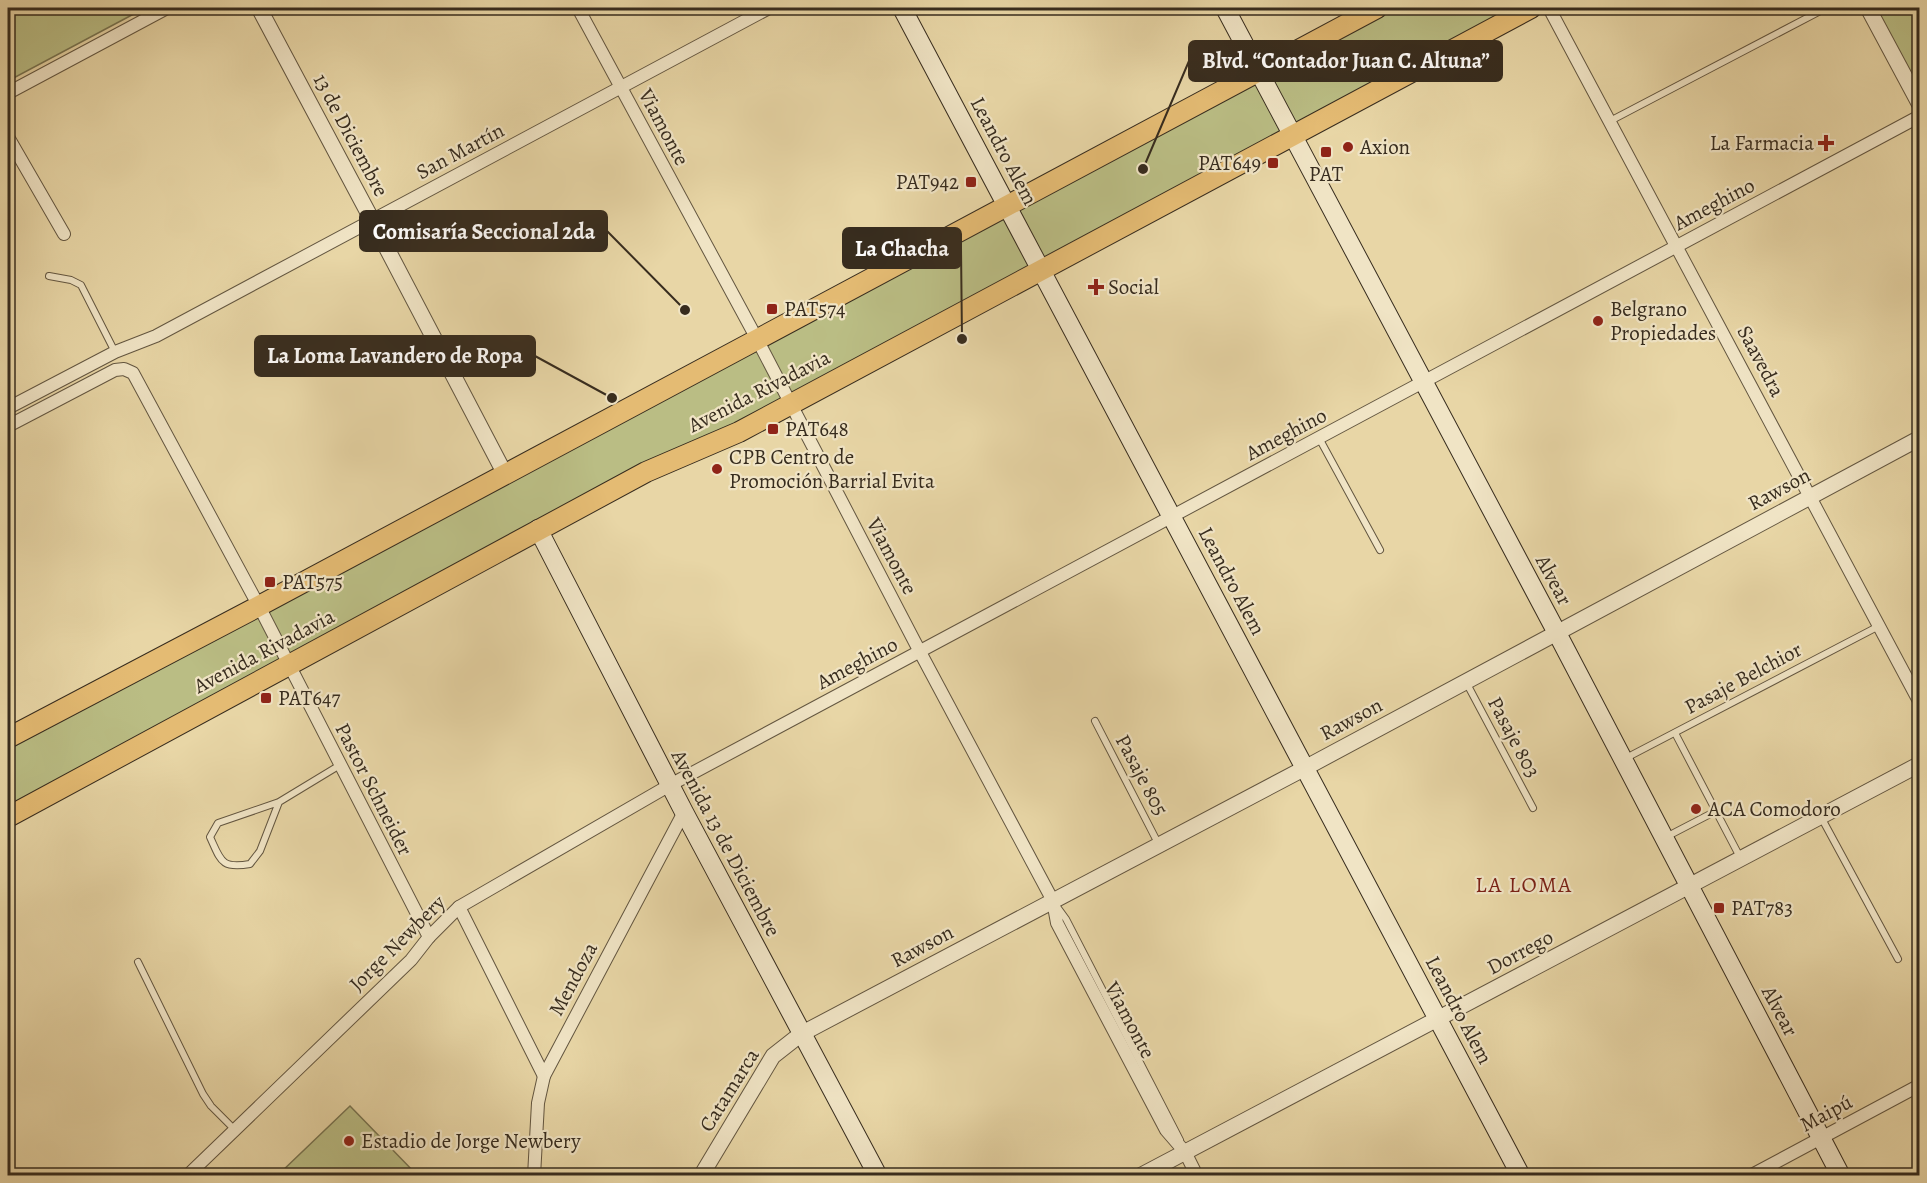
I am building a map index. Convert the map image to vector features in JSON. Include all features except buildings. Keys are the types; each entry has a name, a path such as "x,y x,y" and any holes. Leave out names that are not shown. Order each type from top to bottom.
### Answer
{"main road":[{"name":"Leandro Alem","path":"902,8 1521,1176"},
{"name":"Alvear","path":"1225,8 1557,633 1841,1176"},
{"name":"Avenida Rivadavia","path":"8,737 259,606 1377,8"},
{"name":"Avenida Rivadavia","path":"8,817 538,529 646,472 739,432 1531,8"},
{"name":"Avenida 13 de Diciembre","path":"538,529 801,1034 879,1176"}],"street":[{"path":"8,93 167,8"},
{"name":"13 de Diciembre","path":"259,8 505,474"},
{"name":"Viamonte","path":"578,8 757,339 1053,901 1057,923 1166,1130 1185,1152 1197,1176"},
{"name":"San Martín","path":"8,408 115,352 156,336 769,8"},
{"name":"Saavedra","path":"1549,8 1920,703"},
{"path":"1868,8 1920,105"},
{"name":"Ameghino","path":"670,785 1920,116"},
{"path":"8,137 64,234"},
{"name":"Pastor Schneider","path":"8,426 115,370 124,369 132,373 259,606 429,937"},
{"name":"Rawson","path":"801,1034 1305,768 1920,438"},
{"name":"Dorrego","path":"1140,1176 1920,764"},
{"name":"Jorge Newbery","path":"188,1176 411,960 429,937 459,907 670,785"},
{"name":"Mendoza","path":"534,1176 538,1104 544,1076 684,812"},
{"path":"459,907 544,1076"},
{"name":"Catamarca","path":"701,1176 772,1056 801,1034"},
{"name":"Maipú","path":"1750,1176 1920,1086"}],"lane":[{"path":"1610,121 1826,8"},
{"path":"49,276 72,280 81,285 115,352"},
{"path":"1319,438 1380,550"},
{"name":"Pasaje Belchior","path":"1623,760 1879,626"},
{"name":"Pasaje 803","path":"1465,681 1533,808"},
{"name":"Pasaje 805","path":"1095,721 1159,845"},
{"path":"1675,733 1741,859"},
{"path":"279,802 260,851 250,864 234,867 222,861 210,837 218,823 279,802 340,765"},
{"path":"1664,838 1716,811"},
{"path":"1821,817 1898,959"},
{"path":"138,962 203,1094 211,1106 235,1130"}],"green space":[{"path":"8,8 145,8 8,81"},
{"path":"1377,8 1531,8 8,817 8,738"},
{"path":"1868,8 1919,8 1919,105"},
{"name":"Estadio de Jorge Newbery","path":"350,1106 417,1175 278,1175"}],"place":[{"name":"La Farmacia","path":"1826,143"},
{"name":"Axion","path":"1348,147"},
{"name":"PAT","path":"1326,152"},
{"name":"PAT649","path":"1273,163"},
{"name":"Blvd. “Contador Juan C. Altuna”","path":"1143,169"},
{"name":"PAT942","path":"971,182"},
{"name":"Social","path":"1096,287"},
{"name":"PAT574","path":"772,309"},
{"name":"Comisaría Seccional 2da","path":"685,310"},
{"name":"Belgrano Propiedades","path":"1598,321"},
{"name":"La Chacha","path":"962,339"},
{"name":"La Loma Lavandero de Ropa","path":"612,398"},
{"name":"PAT648","path":"773,429"},
{"name":"CPB Centro de Promoción Barrial Evita","path":"717,469"},
{"name":"PAT575","path":"270,582"},
{"name":"PAT647","path":"266,698"},
{"name":"ACA Comodoro","path":"1696,809"},
{"name":"PAT783","path":"1719,908"},
{"name":"Estadio de Jorge Newbery","path":"349,1141"}],"district":[{"name":"LA LOMA","path":"1524,884"}]}
